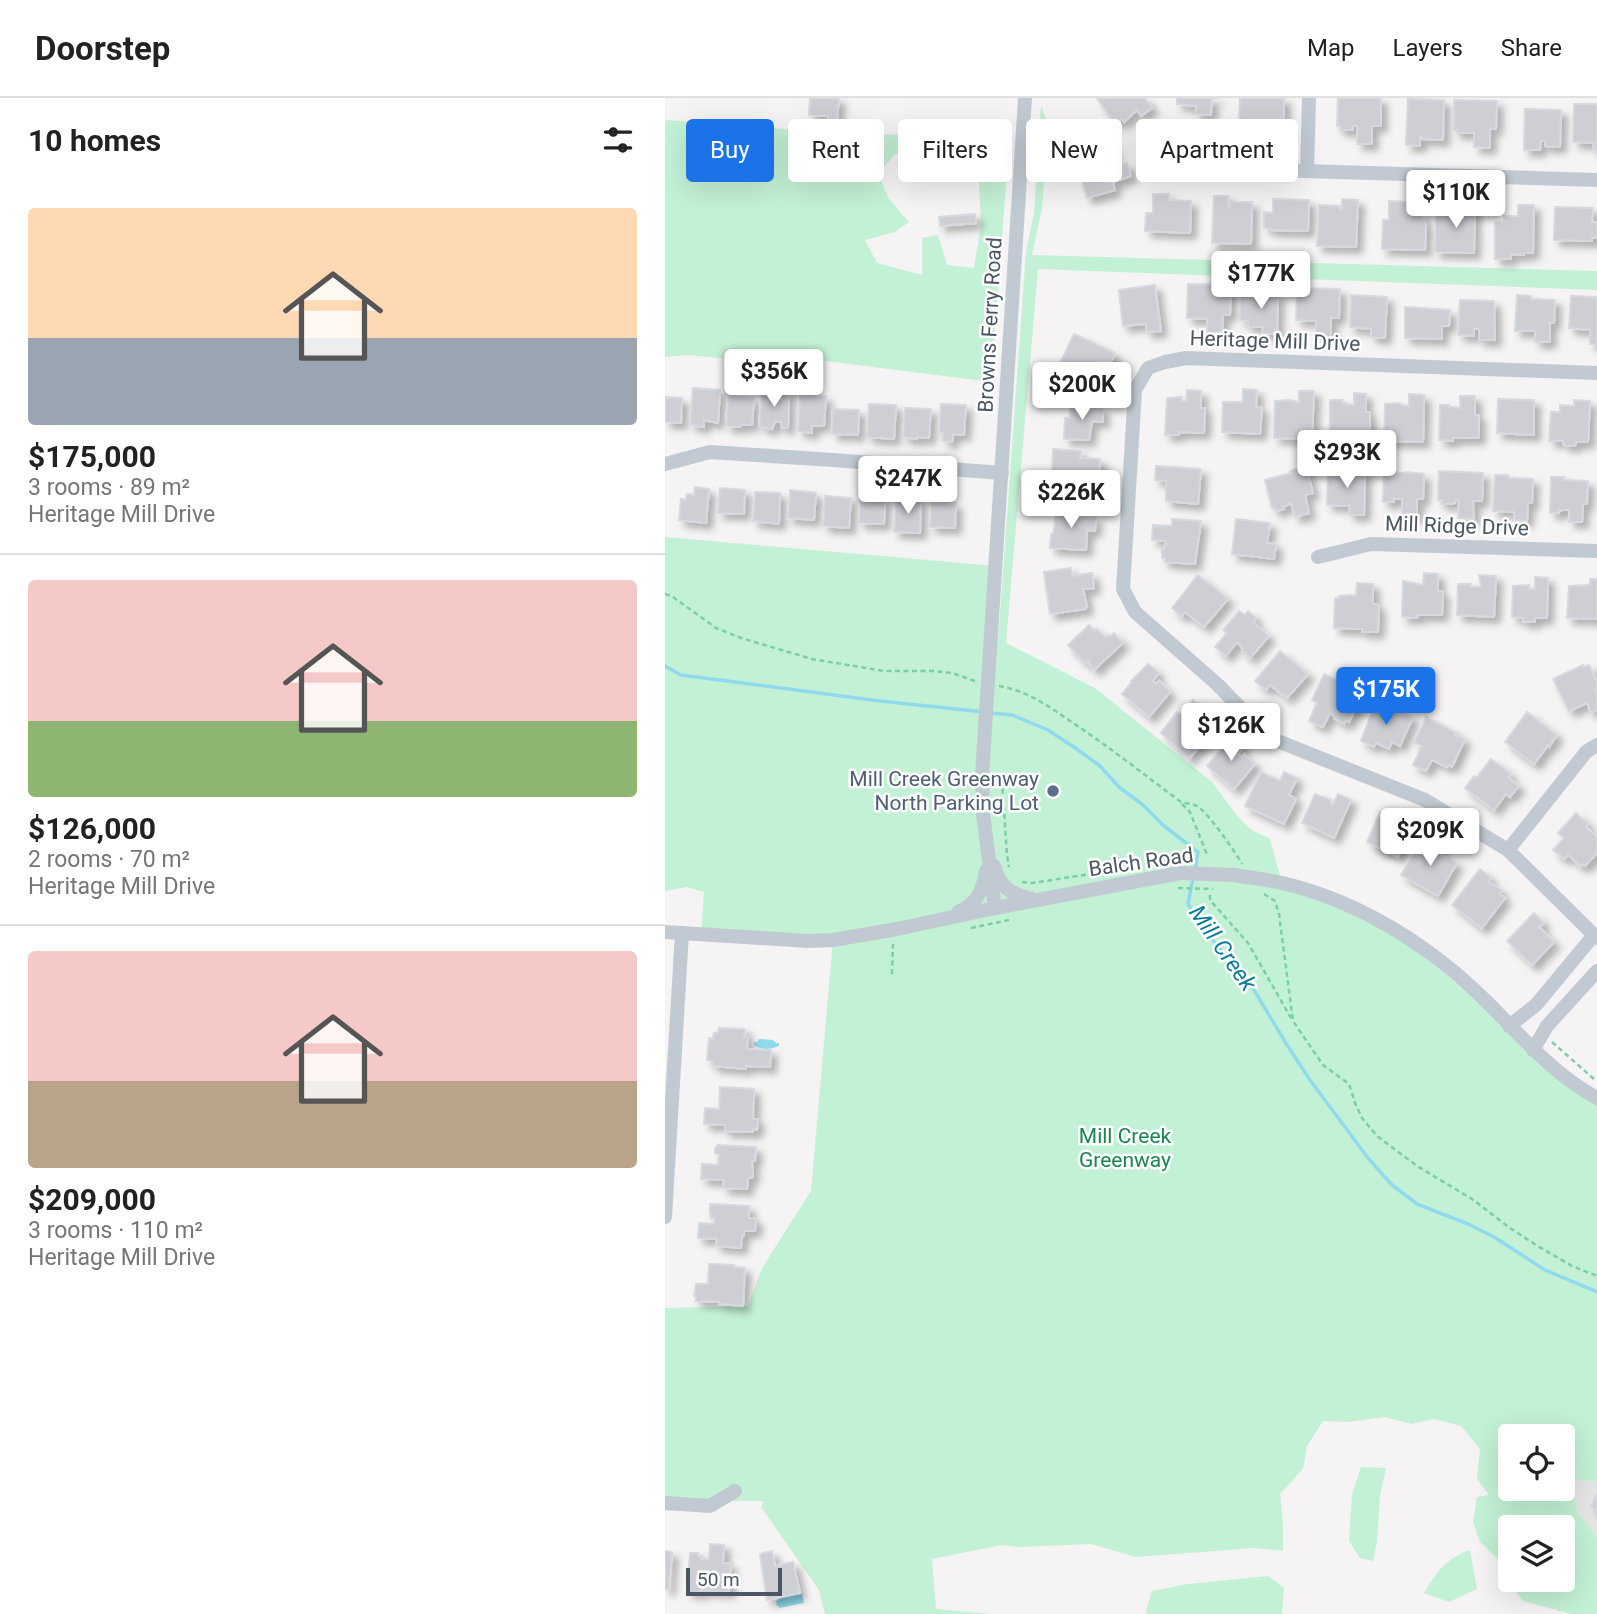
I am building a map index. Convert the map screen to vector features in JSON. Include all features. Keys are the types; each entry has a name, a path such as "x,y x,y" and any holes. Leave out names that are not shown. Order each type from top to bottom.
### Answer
{"street":[{"name":"Browns Ferry Road","path":"995,908 983,813 982,776 1025,98"},
{"path":"1307,171 1309,98"},
{"path":"1298,171 1597,180"},
{"name":"Heritage Mill Drive","path":"1596,936 1509,850 1425,800 1270,738 1217,684 1135,612 1123,589 1135,390 1148,368 1186,358 1597,373"},
{"path":"665,464 710,452 1002,473"},
{"name":"Mill Ridge Drive","path":"1318,557 1371,544 1597,551"},
{"path":"1509,850 1586,752 1597,745"},
{"name":"Browns Ferry Road","path":"988,848 997,877 1005,889 1038,901"},
{"name":"Browns Ferry Road","path":"943,919 967,908 983,887 988,848"},
{"name":"Balch Road","path":"665,932 808,941 833,940 995,908 1238,870 1338,901 1382,923 1434,955 1487,1002 1533,1050 1585,1092 1597,1098"},
{"path":"665,1217 682,933"},
{"path":"1509,1026 1536,1005 1596,936"},
{"path":"1533,1050 1548,1026 1597,971"},
{"path":"665,1503 710,1506 735,1491"}],"path":[{"path":"665,594 716,628 812,659 884,671 952,673 988,688 1023,692 1093,737 1181,802 1190,812 1208,857"},
{"path":"1002,780 1010,871"},
{"path":"1181,802 1197,806 1206,814 1237,855 1238,870"},
{"path":"1020,881 1033,883 1138,866"},
{"path":"1179,881 1219,889"},
{"path":"1255,893 1266,894 1275,901 1279,914 1293,1021"},
{"path":"1210,895 1210,900 1248,943 1293,1021 1323,1065 1349,1084 1362,1118 1377,1136 1417,1166 1472,1199 1536,1245 1572,1266 1597,1276"},
{"path":"970,928 1009,920"},
{"path":"892,944 892,974"},
{"path":"1549,1040 1597,1082"}],"shaded area":[{"path":"1575,1480 1597,1481 1597,1538 1577,1511"}],"green space":[{"name":"Mill Creek Greenway","path":"1041,105 1046,119 1040,119"},
{"path":"665,120 686,122 686,182 774,182 774,128 788,129 788,182 882,182 889,199 909,222 895,232 865,240 877,263 922,275 922,238 938,235 947,265 974,268 981,224 979,182 1006,182 991,382 787,356 740,360 687,355 665,357"},
{"path":"884,135 898,135 898,153 884,167"},
{"name":"Mill Creek Greenway","path":"1036,182 1044,182 1042,209 1032,255 1597,271 1597,290 1038,269 1006,643 1095,688 1212,782 1250,829 1270,839 1282,883 1382,923 1597,1098 1597,1481 1575,1480 1575,1424 1498,1424 1498,1501 1575,1501 1575,1496 1577,1511 1597,1538 1597,1614 1571,1614 1523,1601 1516,1592 1575,1592 1575,1515 1498,1515 1498,1559 1480,1542 1473,1522 1477,1497 1489,1495 1477,1479 1480,1449 1461,1426 1434,1419 1411,1424 1385,1417 1348,1422 1323,1421 1307,1446 1303,1469 1280,1494 1283,1551 1254,1548 1136,1557 1091,1544 1018,1547 1002,1545 932,1559 936,1609 991,1614 825,1614 819,1590 761,1507 763,1501 665,1501 665,1308 748,1306 762,1268 811,1191 833,940 701,934 704,892 687,887 665,891 665,537 996,566 998,641 1026,252 1034,213"},
{"path":"1361,1467 1386,1468 1373,1561 1360,1558 1349,1541 1352,1494"},
{"path":"1470,1550 1477,1589 1449,1602 1424,1593 1443,1567 1454,1557"},
{"path":"1268,1576 1284,1588 1282,1614 1147,1614 1152,1591 1188,1584"}],"water":[{"path":"759,1039 773,1040 779,1043 779,1046 760,1048 754,1045"},
{"path":"802,1593 804,1603 779,1608 777,1606 778,1598"}],"building":[{"path":"810,98 839,98 837,119 809,115"},
{"path":"1097,98 1145,98 1152,108 1141,116 1137,110 1124,122 1122,119 1112,119"},
{"path":"1177,98 1212,98 1211,115 1196,114 1196,106 1177,104"},
{"path":"1240,98 1284,98 1284,119 1239,119"},
{"path":"1338,98 1381,98 1381,126 1372,126 1372,144 1357,144 1357,126 1353,126 1353,130 1340,130 1340,126 1337,126"},
{"path":"1408,99 1444,100 1443,140 1422,139 1420,136 1420,146 1406,145"},
{"path":"1454,100 1497,101 1496,129 1490,129 1490,148 1474,147 1474,133 1457,133 1457,130 1454,130"},
{"path":"1574,104 1597,104 1597,151 1593,150 1594,143 1573,142"},
{"path":"1525,109 1561,110 1560,147 1545,146 1545,141 1541,141 1540,150 1524,150"},
{"path":"1127,163 1131,176 1122,179 1122,164"},
{"path":"1082,182 1113,182 1115,190 1087,198"},
{"path":"1153,194 1169,194 1169,200 1191,201 1190,233 1145,231 1146,213 1153,213"},
{"path":"1214,196 1228,196 1230,208 1230,202 1252,202 1251,244 1212,243"},
{"path":"1273,199 1309,200 1308,231 1264,228 1264,212 1273,213"},
{"path":"1342,199 1358,200 1356,247 1317,246 1319,205 1340,206 1342,210"},
{"path":"1389,201 1406,202 1406,214 1422,214 1422,220 1426,220 1425,250 1382,249 1383,220 1389,220"},
{"path":"1460,204 1475,204 1474,253 1435,252 1436,211 1457,211 1457,216 1460,216"},
{"path":"1518,205 1534,205 1533,253 1511,254 1511,259 1495,259 1495,222 1504,222 1504,216 1518,216"},
{"path":"1555,207 1593,208 1592,222 1597,222 1597,238 1592,238 1592,241 1554,240"},
{"path":"975,214 976,223 940,226 939,217"},
{"path":"1188,284 1231,285 1230,315 1223,315 1222,333 1207,333 1207,319 1187,318"},
{"path":"1155,285 1161,331 1147,332 1146,324 1123,326 1119,290"},
{"path":"1297,288 1340,289 1339,318 1331,318 1331,337 1316,336 1316,321 1296,320"},
{"path":"1254,291 1266,292 1266,296 1268,293 1278,294 1277,334 1262,334 1262,327 1248,327 1248,321 1240,320 1240,296 1254,296"},
{"path":"1351,295 1387,297 1385,338 1371,337 1371,329 1350,327"},
{"path":"1517,295 1531,296 1531,299 1555,300 1554,323 1550,323 1550,342 1535,342 1535,331 1515,331"},
{"path":"1571,296 1597,297 1597,345 1590,344 1590,330 1569,328"},
{"path":"1460,300 1494,301 1495,340 1479,340 1479,329 1474,329 1474,336 1458,335"},
{"path":"1405,307 1450,310 1449,326 1442,326 1442,339 1405,338"},
{"path":"1074,334 1115,353 1109,367 1099,362 1104,367 1095,385 1058,367"},
{"path":"693,388 720,390 718,423 704,420 704,427 690,425"},
{"path":"1243,389 1257,390 1256,407 1262,408 1260,434 1222,432 1223,402 1243,402"},
{"path":"1187,390 1201,391 1201,408 1205,408 1204,433 1179,432 1179,435 1165,435 1167,398 1182,397 1182,401 1186,401"},
{"path":"762,391 789,392 788,428 782,428 781,422 775,422 772,429 759,426"},
{"path":"1299,391 1314,391 1312,439 1274,438 1275,401 1299,402"},
{"path":"1354,393 1366,394 1366,412 1370,412 1370,439 1330,438 1330,400 1342,400 1346,405 1354,405"},
{"path":"1409,394 1424,395 1423,442 1384,441 1385,404 1400,403 1409,406"},
{"path":"728,396 754,398 752,425 726,426"},
{"path":"800,396 826,396 824,426 812,426 812,433 798,431"},
{"path":"1460,396 1475,396 1475,415 1479,415 1479,438 1439,440 1440,405 1460,408"},
{"path":"665,397 682,398 681,423 665,422"},
{"path":"1498,399 1534,400 1534,435 1497,433"},
{"path":"1574,400 1590,401 1588,442 1576,442 1575,446 1564,445 1563,441 1549,441 1551,412 1560,412 1560,405 1574,406"},
{"path":"869,404 896,405 894,439 867,437"},
{"path":"941,404 966,405 964,435 953,434 952,442 943,441 943,433 939,432"},
{"path":"1070,406 1103,408 1103,422 1092,421 1089,440 1064,439 1065,418 1070,418"},
{"path":"905,408 931,409 929,438 903,437"},
{"path":"833,409 859,410 858,435 832,434"},
{"path":"1053,449 1081,451 1080,458 1100,459 1099,474 1088,473 1089,494 1051,492"},
{"path":"1156,466 1201,469 1198,504 1166,501 1166,481 1155,480"},
{"path":"1306,466 1313,493 1305,495 1309,513 1295,517 1291,503 1276,511 1272,508 1265,480"},
{"path":"1328,469 1365,470 1364,515 1349,515 1350,505 1327,505"},
{"path":"1439,471 1483,473 1482,501 1473,501 1474,519 1458,518 1459,500 1442,504 1442,500 1438,500"},
{"path":"1384,472 1424,474 1423,499 1417,499 1417,517 1402,516 1402,499 1383,502"},
{"path":"1495,475 1533,479 1532,503 1528,503 1527,521 1514,520 1514,512 1493,511"},
{"path":"1551,477 1588,481 1587,504 1583,504 1582,522 1569,522 1569,510 1550,513"},
{"path":"695,487 709,489 706,523 679,520 681,499 686,500 687,494 694,495"},
{"path":"720,488 745,490 744,514 718,513"},
{"path":"790,490 816,493 814,520 788,518"},
{"path":"755,492 780,493 779,524 753,521"},
{"path":"825,496 851,498 849,528 823,526"},
{"path":"860,498 885,499 884,524 859,523"},
{"path":"896,498 921,499 920,533 894,532"},
{"path":"931,502 956,503 955,528 930,527"},
{"path":"1056,509 1079,510 1079,516 1096,517 1095,531 1087,530 1086,550 1050,548"},
{"path":"1172,519 1201,521 1195,564 1165,562 1162,549 1166,541 1152,540 1153,525 1172,526"},
{"path":"1236,519 1270,523 1267,543 1276,544 1274,559 1232,554"},
{"path":"1071,568 1072,576 1092,573 1094,588 1083,589 1087,607 1050,614 1044,572"},
{"path":"1424,573 1438,574 1438,591 1443,592 1442,615 1402,617 1403,581 1423,585"},
{"path":"1198,575 1228,599 1204,627 1185,612 1182,616 1172,608"},
{"path":"1479,575 1496,576 1494,617 1457,615 1458,584 1481,587"},
{"path":"1535,577 1548,578 1547,618 1523,622 1523,618 1512,617 1513,586 1529,585 1529,589 1535,589"},
{"path":"1590,579 1597,579 1597,619 1567,618 1569,586 1590,585"},
{"path":"1357,583 1373,584 1373,604 1379,605 1378,632 1334,628 1335,598 1356,595"},
{"path":"1239,611 1245,615 1248,611 1256,618 1253,622 1269,636 1250,658 1237,642 1226,656 1215,647 1227,633 1223,630"},
{"path":"1089,625 1106,637 1114,633 1123,643 1094,670 1088,663 1090,661 1087,659 1084,662 1068,645"},
{"path":"1280,651 1308,674 1287,698 1270,685 1266,690 1255,681"},
{"path":"1148,664 1159,673 1153,681 1156,684 1159,681 1170,692 1149,717 1122,694"},
{"path":"1583,665 1589,665 1597,682 1597,710 1591,713 1587,703 1569,711 1553,679"},
{"path":"1324,674 1362,696 1349,722 1344,724 1330,713 1323,727 1309,721 1317,703 1312,700"},
{"path":"1193,700 1203,709 1197,718 1214,730 1189,759 1161,733 1177,712 1180,715"},
{"path":"1381,704 1389,710 1390,708 1413,717 1400,746 1392,742 1389,749 1376,743 1374,747 1361,741 1370,717 1377,705"},
{"path":"1527,712 1557,735 1534,764 1505,742"},
{"path":"1426,717 1465,739 1452,767 1432,760 1426,771 1413,765 1422,746 1414,743"},
{"path":"1232,736 1244,746 1238,754 1242,757 1244,754 1255,764 1234,789 1207,766"},
{"path":"1491,759 1511,774 1508,777 1519,786 1510,797 1506,794 1494,810 1465,788"},
{"path":"1261,772 1280,781 1284,772 1297,778 1289,795 1296,799 1284,824 1245,806"},
{"path":"1315,794 1331,800 1333,805 1338,794 1351,800 1334,838 1302,823"},
{"path":"1380,812 1394,818 1390,826 1410,831 1398,857 1367,842"},
{"path":"1576,813 1597,837 1597,853 1585,866 1580,866 1568,855 1564,859 1553,850 1564,838 1558,833"},
{"path":"1432,837 1444,844 1438,853 1457,863 1438,896 1401,875 1415,850 1422,854"},
{"path":"1480,869 1491,878 1488,882 1502,890 1499,894 1505,898 1482,928 1452,905"},
{"path":"1534,913 1544,923 1539,927 1554,942 1532,965 1507,941"},
{"path":"719,1028 745,1029 744,1037 748,1037 747,1049 771,1050 770,1067 746,1066 746,1069 713,1066 713,1061 707,1060 709,1038 713,1039"},
{"path":"720,1087 754,1089 753,1119 758,1119 757,1130 725,1131 725,1125 704,1124 705,1108 719,1109"},
{"path":"718,1145 756,1147 755,1161 752,1161 753,1176 748,1178 747,1189 723,1188 724,1180 701,1179 702,1164 718,1165 719,1155 715,1153 715,1148"},
{"path":"710,1204 749,1206 749,1218 756,1219 755,1231 744,1231 741,1248 716,1246 717,1239 698,1238 699,1223 714,1224"},
{"path":"709,1264 745,1268 743,1306 696,1301 696,1284 708,1284"},
{"path":"1597,1494 1597,1510 1591,1507"},
{"path":"710,1544 724,1545 723,1563 731,1564 729,1592 687,1592 690,1553 698,1553 702,1559 709,1559"},
{"path":"665,1551 672,1552 669,1589 665,1589"},
{"path":"772,1551 775,1566 793,1562 800,1593 767,1600 760,1554"}],"waterway":[{"name":"Mill Creek","path":"665,666 681,675 984,712"},
{"name":"Mill Creek","path":"991,713 1012,715 1048,730 1100,766 1119,787 1198,852 1195,870"},
{"name":"Mill Creek","path":"1193,878 1188,904 1211,938 1254,990 1310,1080 1368,1158 1391,1184 1417,1204 1468,1224 1494,1237 1545,1270 1597,1292"}],"place":[{"name":"Mill Creek Greenway North Parking Lot","path":"1053,791"}]}
